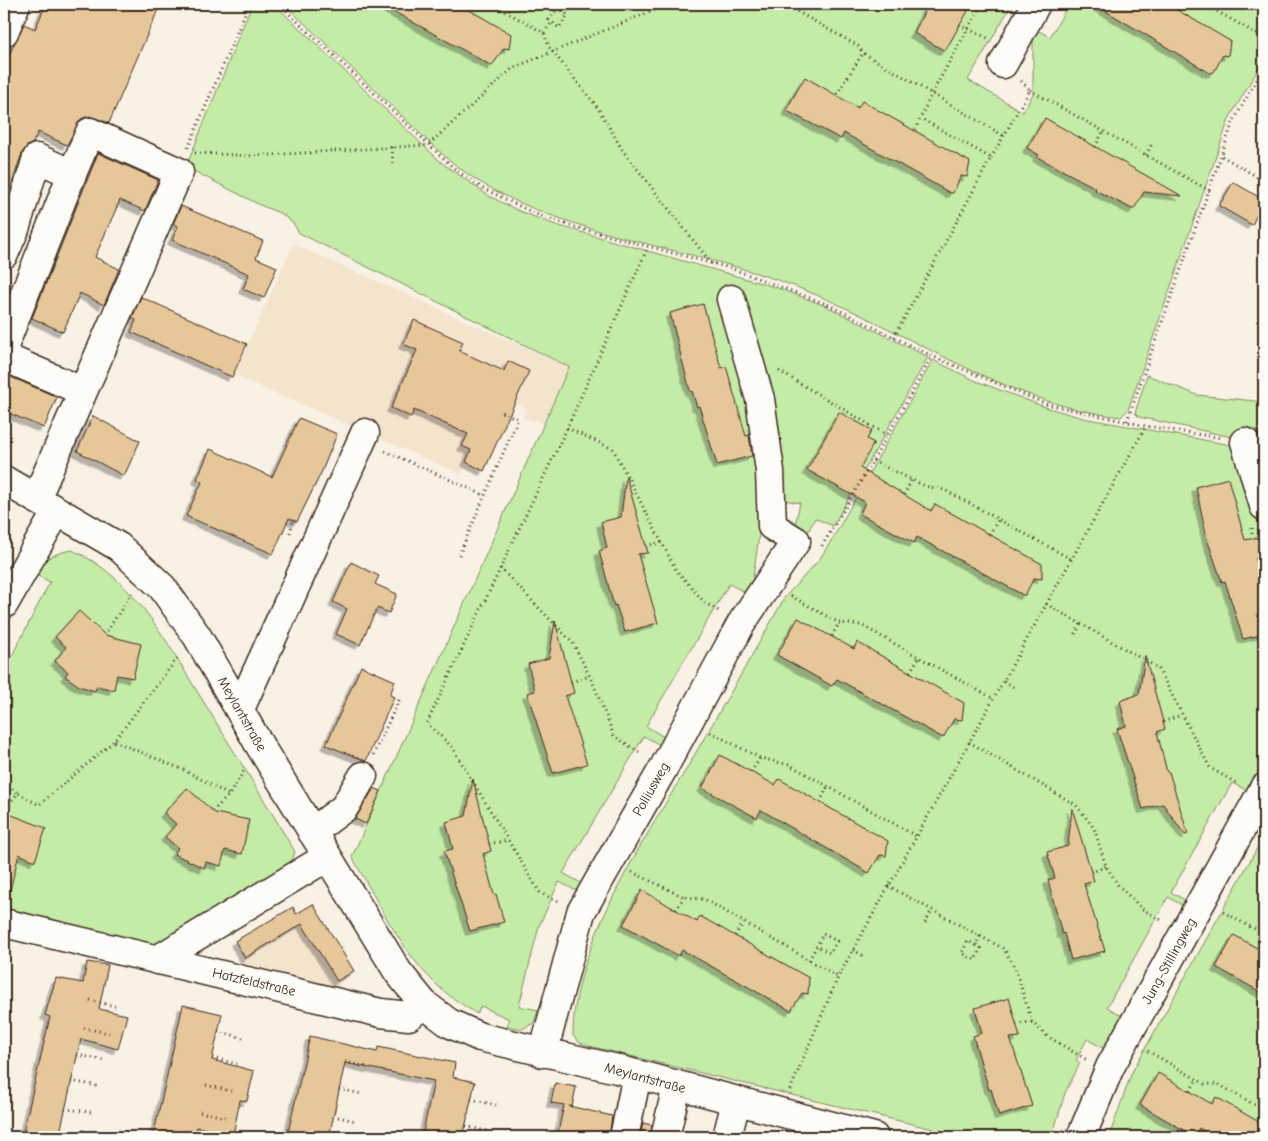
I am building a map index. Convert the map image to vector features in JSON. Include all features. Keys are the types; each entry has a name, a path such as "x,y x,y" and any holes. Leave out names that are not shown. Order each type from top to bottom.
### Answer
{"street":[{"path":"4,32 16,4"},
{"path":"1007,56 1036,4"},
{"path":"4,346 90,132 179,172 82,391 46,505 4,604"},
{"path":"4,254 15,229 37,158 72,174"},
{"path":"732,299 760,399 770,471 772,526 796,541"},
{"path":"4,357 82,391"},
{"path":"240,709 363,437"},
{"path":"1246,442 1264,506"},
{"name":"Meylantstraße","path":"4,480 119,547 162,587 197,636 312,832 398,972 424,1004 449,1023 480,1037 637,1075 839,1133 874,1137"},
{"name":"Polliusweg","path":"543,1053 581,912 664,768 741,624 796,541"},
{"path":"312,832 344,808 363,776"},
{"name":"Jung-Stillingweg","path":"1082,1137 1107,1072 1262,792"},
{"path":"157,960 327,857"},
{"name":"Hatzfeldstraße","path":"4,923 382,1013 409,1016 424,1004"},
{"path":"624,1137 637,1075"},
{"path":"665,1137 677,1086"},
{"path":"727,1137 736,1102"}],"path":[{"path":"249,4 186,153 254,156 428,145 513,68 669,4"},
{"path":"279,4 457,171 482,188 508,202 575,227 730,268 829,305 932,356 1046,404 1146,426 1246,442"},
{"path":"492,4 544,34 549,46 598,108 623,151 712,264"},
{"path":"784,4 858,46 863,53 1004,136"},
{"path":"915,130 932,93 982,4"},
{"path":"1176,8 1179,4"},
{"path":"1204,4 1264,38"},
{"path":"558,8 568,15 559,28 552,22 549,20 558,8"},
{"path":"544,34 552,22"},
{"path":"959,25 967,28 1007,56 1030,90 1210,191"},
{"path":"838,94 863,53"},
{"path":"1127,422 1233,122 1264,67"},
{"path":"894,337 1030,90"},
{"path":"920,118 991,158"},
{"path":"1095,147 1103,132"},
{"path":"1146,155 1153,142"},
{"path":"392,147 393,166"},
{"path":"1222,156 1264,181"},
{"path":"581,912 540,893 452,747 427,723 566,428 648,247"},
{"path":"796,541 823,546 932,356"},
{"path":"777,370 887,435"},
{"path":"459,555 518,419 499,411"},
{"path":"787,1098 838,977 1146,426"},
{"path":"566,428 613,449 676,570 705,603 741,624"},
{"path":"363,437 484,495"},
{"path":"873,461 925,486 945,490 1071,559"},
{"path":"904,495 912,479"},
{"path":"989,534 999,519"},
{"path":"646,546 662,542"},
{"path":"500,568 573,643 590,676 614,736 664,768"},
{"path":"768,583 839,623 862,625 994,699"},
{"path":"107,631 133,591"},
{"path":"1046,604 1158,668 1210,768 1262,792"},
{"path":"832,636 839,623"},
{"path":"1075,634 1080,624"},
{"path":"4,783 39,805 114,741 179,656"},
{"path":"910,672 919,657"},
{"path":"572,682 590,676"},
{"path":"1004,681 1013,687"},
{"path":"363,776 400,698"},
{"path":"1163,722 1181,715"},
{"path":"688,720 760,758 790,765 916,836"},
{"path":"114,741 186,771 229,795"},
{"path":"968,742 1076,805 1094,828 1106,866 1118,885 1142,909 1184,933"},
{"path":"751,772 760,758"},
{"path":"216,808 229,795 247,767"},
{"path":"820,802 828,786"},
{"path":"9,804 18,792"},
{"path":"489,844 508,840"},
{"path":"609,861 684,897 704,899 838,977"},
{"path":"1092,873 1106,866"},
{"path":"888,886 1004,949 1015,968 1032,1022 1047,1036 1107,1072"},
{"path":"676,910 684,897"},
{"path":"925,924 932,910"},
{"path":"1218,910 1264,934"},
{"path":"735,936 743,923"},
{"path":"809,960 823,934 837,942 830,953 817,946"},
{"path":"976,945 980,936"},
{"path":"968,941 976,945 981,948 975,960 962,953 968,941"},
{"path":"853,950 866,957"},
{"path":"90,1000 115,1006"},
{"path":"1016,1024 1032,1022"},
{"path":"84,1028 109,1033"},
{"path":"218,1031 243,1038"},
{"path":"1141,1047 1205,1084 1218,1084 1264,1110"},
{"path":"77,1054 102,1060"},
{"path":"212,1058 237,1064"},
{"path":"345,1062 368,1068"},
{"path":"1190,1091 1197,1079"},
{"path":"72,1081 97,1086"},
{"path":"206,1085 231,1091"},
{"path":"339,1089 362,1094"},
{"path":"471,1099 496,1105"},
{"path":"65,1109 91,1112"},
{"path":"200,1112 225,1117"},
{"path":"334,1116 356,1121"},
{"path":"466,1126 490,1132"},
{"path":"59,1136 78,1134 87,1129"}],"shaded area":[{"path":"293,244 569,367 545,423 523,418 527,408 504,399 491,428 502,433 484,471 466,463 461,474 234,375"},
{"path":"302,924 351,1005 218,974"}],"green space":[{"path":"252,4 274,4 442,163 489,196 519,211 556,225 775,287 826,306 928,357 833,526 815,518 807,534 795,525 800,503 778,499 760,528 752,585 747,593 729,584 646,726 664,737 660,745 644,736 563,873 581,883 577,891 559,882 539,926 519,1006 538,1010 534,1023 522,1029 507,1026 509,1019 481,1006 477,1014 434,982 410,955 399,939 352,857 569,367 299,233 293,223 282,214 260,205 186,167"},
{"path":"284,4 1012,4 968,80 1023,112 1033,94 1033,28 1050,37 1069,4 1264,4 1264,59 1229,119 1128,410 1121,417 1077,409 1035,397 994,381 835,303 794,286 715,261 592,229 514,200 478,181 447,158"},
{"path":"933,360 976,381 1045,407 1083,418 1264,451 1264,765 1250,792 1232,783 1171,892 1188,902 1185,907 1168,897 1107,1007 1124,1017 1106,1050 1087,1039 1076,1060 1080,1063 1065,1093 1054,1130 1070,1137 966,1137 589,1046 580,1043 573,1036 576,1002 584,967 597,932 631,862 785,597 819,560 833,538"},
{"path":"1147,375 1197,395 1264,402 1264,444 1139,417 1135,413"},
{"path":"72,550 95,563 116,579 151,619 295,852 289,868 163,942 151,944 4,914 4,671 50,582 32,573 49,557"},
{"path":"1264,836 1264,1137 1109,1137 1132,1072"}],"building":[{"path":"46,4 144,4 158,10 109,123 89,116 81,119 67,145 38,132 33,143 27,146 22,153 4,208 4,65 24,24 35,29"},
{"path":"380,4 459,4 511,34 509,49 504,48 492,66"},
{"path":"928,4 972,4 945,51 914,33"},
{"path":"1094,4 1167,4 1230,41 1228,56 1223,55 1214,72 1210,73"},
{"path":"805,77 858,108 862,101 970,162 967,177 961,176 953,193 950,193 844,133 841,139 787,111"},
{"path":"1045,118 1182,196 1144,192 1134,209 1132,209 1037,157 1039,155 1027,148"},
{"path":"98,153 158,180 145,211 120,200 95,257 119,269 104,305 80,293 63,332 32,318"},
{"path":"1233,182 1264,200 1252,225 1219,206"},
{"path":"181,206 263,241 256,258 277,267 264,298 243,289 249,274 172,240 178,226 173,224"},
{"path":"141,297 247,344 232,377 131,332 136,320 132,318"},
{"path":"703,304 721,368 726,366 746,436 749,435 752,456 717,465 699,406 697,407 692,391 690,391 670,313"},
{"path":"414,320 463,342 459,351 504,371 508,361 529,371 484,471 466,462 471,450 462,446 468,434 414,410 411,417 391,408 417,350 403,344"},
{"path":"4,374 57,397 44,428 4,411"},
{"path":"839,412 872,430 867,439 874,443 860,468 931,511 935,504 1042,564 1042,579 1034,578 1025,595 1023,595 917,537 914,543 860,514 865,502 807,470"},
{"path":"93,416 140,441 124,476 77,451"},
{"path":"299,418 337,434 322,471 297,522 289,518 273,554 186,516 202,482 197,479 210,449 272,477"},
{"path":"626,476 648,553 638,554 658,623 625,632 616,605 614,606 599,551 607,548 601,522 621,517"},
{"path":"1228,478 1245,540 1264,536 1264,556 1256,558 1264,589 1264,634 1243,639 1225,581 1222,582 1207,539 1196,487"},
{"path":"351,562 379,576 375,584 397,594 389,613 377,608 360,645 336,634 347,609 333,602"},
{"path":"79,611 105,635 141,644 133,678 117,675 114,690 97,686 95,691 79,686 65,676 68,672 55,661 66,647 55,637"},
{"path":"798,618 854,649 857,642 964,703 962,720 954,719 943,738 837,679 832,686 777,655"},
{"path":"555,621 574,693 565,696 587,764 553,773 527,693 535,691 528,664 549,658"},
{"path":"1145,656 1165,729 1157,732 1167,772 1169,772 1188,834 1185,835 1163,804 1143,809 1117,729 1126,726 1120,701 1139,694"},
{"path":"361,666 395,681 390,695 394,697 366,761 326,745"},
{"path":"720,755 775,785 779,779 888,841 886,856 880,855 869,873 761,810 757,818 702,788"},
{"path":"473,779 491,851 483,854 494,895 496,894 504,922 470,931 444,851 453,849 446,822 466,816"},
{"path":"187,788 215,813 249,820 242,854 225,850 221,866 206,862 204,868 174,854 178,848 165,837 176,824 164,813"},
{"path":"374,788 381,791 366,824 355,819"},
{"path":"1072,808 1094,881 1084,884 1105,951 1071,960 1048,880 1055,878 1047,852 1068,846"},
{"path":"4,812 46,828 35,861 19,854 10,890 4,889"},
{"path":"642,890 697,922 700,916 809,978 808,994 802,993 791,1011 682,950 679,956 623,925"},
{"path":"313,904 354,971 337,981 302,924 245,958 235,941 293,907 296,914"},
{"path":"1234,935 1264,952 1264,994 1216,967"},
{"path":"87,962 108,965 99,1009 127,1015 118,1049 81,1039 59,1137 22,1137 50,1017 45,1015 56,978 83,983"},
{"path":"1009,998 1020,1037 1010,1038 1032,1106 999,1116 973,1036 982,1033 975,1008"},
{"path":"183,1005 222,1014 212,1060 254,1071 247,1101 240,1100 233,1135 197,1127 195,1137 153,1137"},
{"path":"310,1036 377,1052 378,1047 455,1063 453,1077 475,1082 463,1137 422,1137 434,1081 345,1063 329,1137 287,1137"},
{"path":"1158,1073 1212,1104 1216,1097 1264,1125 1264,1137 1215,1137 1199,1128 1194,1136 1140,1105"},
{"path":"555,1083 576,1087 572,1107 612,1116 609,1137 557,1137 564,1105 551,1103"},
{"path":"643,1123 652,1125 650,1137 640,1137"}]}
